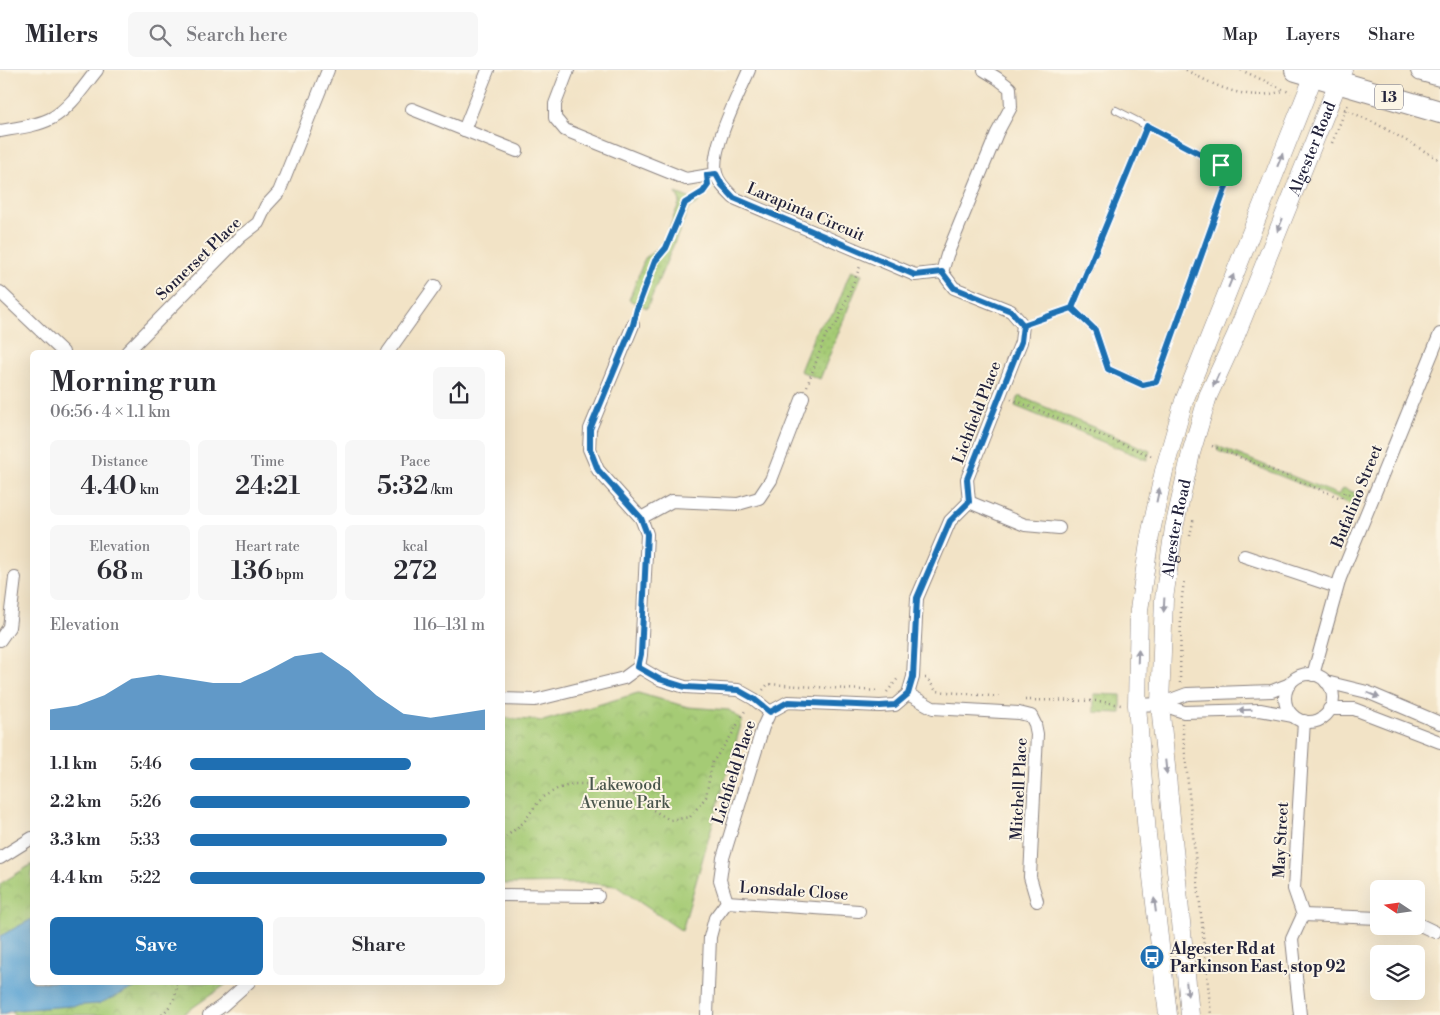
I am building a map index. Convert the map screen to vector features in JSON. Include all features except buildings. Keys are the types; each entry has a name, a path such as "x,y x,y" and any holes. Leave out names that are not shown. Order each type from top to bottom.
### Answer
{"highway":[{"path":"1422,70 1440,75"},
{"name":"13","path":"1309,72 1341,76 1440,112"}],"main road":[{"name":"Algester Road","path":"1168,1015 1132,705 1140,610 1150,536 1166,463 1184,401 1309,72"},
{"name":"Algester Road","path":"1190,1015 1160,704 1164,599 1174,528 1191,453 1208,396 1236,335 1341,76"}],"street":[{"path":"0,131 35,124 53,117 70,103 97,70"},
{"name":"Somerset Place","path":"129,350 240,237 258,223 266,206 279,192 328,70"},
{"path":"464,130 488,70"},
{"path":"568,70 555,104 554,118 566,130 686,179 712,174 717,146 749,70"},
{"path":"984,70 1010,88 1011,107 998,133 947,255 942,272 954,288 1011,311 1023,325"},
{"path":"412,109 517,151"},
{"name":"Larapinta Circuit","path":"712,174 734,198 915,275 942,272"},
{"path":"389,350 435,286"},
{"path":"0,292 61,350"},
{"path":"505,700 535,700 624,678 638,667 641,654 647,534 641,518 598,470 590,449 590,429 633,325"},
{"name":"Lichfield Place","path":"969,502 967,479 1021,342 1023,325"},
{"name":"Bufalino Street","path":"1313,675 1337,588 1440,334"},
{"path":"641,518 672,501 738,504 759,498 770,480 803,397"},
{"path":"908,694 913,677 917,598 950,521 969,502 1025,525 1059,528"},
{"path":"1244,556 1337,588"},
{"path":"0,640 9,627 15,578"},
{"path":"638,667 659,679 685,687 738,690 754,699 770,712"},
{"path":"1160,704 1187,694 1272,691 1290,684 1300,676 1313,675 1326,682 1367,692 1440,723"},
{"path":"1132,705 1160,704 1184,712 1260,710 1318,720 1329,709 1332,695 1326,682"},
{"path":"1290,684 1286,690 1286,704 1298,718"},
{"name":"Lichfield Place","path":"727,902 720,880 723,858 763,727 770,712 788,702 895,705 908,694"},
{"name":"Mitchell Place","path":"908,694 933,708 1019,713 1030,716 1035,724 1037,734 1030,877 1037,901"},
{"path":"1329,709 1354,709 1440,742"},
{"name":"May Street","path":"1298,718 1294,889 1304,914"},
{"path":"0,858 30,839"},
{"path":"505,894 598,896"},
{"path":"707,1015 710,937 714,918 727,902"},
{"name":"Lonsdale Close","path":"727,902 859,911"},
{"path":"1300,1015 1292,939 1304,914 1370,918"},
{"path":"1425,928 1434,932"},
{"path":"209,1015 246,985"}],"lane":[{"path":"1072,308 1095,330 1108,369 1143,385 1156,382 1229,178 1228,171 1221,165 1116,110"},
{"path":"1023,325 1072,308 1147,126"}],"path":[{"path":"1186,70 1250,96 1270,95 1284,91 1241,70"},
{"path":"1330,147 1346,110 1377,124 1440,160"},
{"path":"633,325 655,261 666,248 685,203 703,192 712,174"},
{"path":"803,397 826,335 836,325 866,253"},
{"path":"1001,395 1155,457"},
{"path":"1212,446 1341,498 1345,492 1359,498 1368,479 1379,483"},
{"path":"1190,538 1196,510"},
{"path":"1180,696 1181,605 1184,576"},
{"path":"505,838 524,822 543,796 573,784 618,788 634,795 670,820 690,817 706,797 712,763 754,699 768,684 887,692 898,677 913,677 927,678 936,691 1009,698"},
{"path":"1018,699 1037,701 1051,699 1098,701 1115,705 1132,705"},
{"path":"1180,710 1211,1015"},
{"path":"162,1015 174,1002 177,985"}],"green space":[{"path":"676,193 699,202 689,208 647,308 629,300 645,258 663,244 680,201"},
{"path":"851,270 862,274 820,379 800,371 818,326 834,313"},
{"path":"1019,396 1150,451 1147,460 1015,406"},
{"path":"1217,446 1339,495 1343,488 1358,494 1353,505 1218,451"},
{"name":"Lakewood Avenue Park","path":"638,693 688,707 729,710 742,721 682,931 616,886 587,883 505,884 505,718 543,721"},
{"path":"1094,694 1121,695 1121,713 1094,712"},
{"path":"30,865 30,985 225,985 182,1015 14,1015 0,979 0,884"}],"water":[{"path":"30,920 30,985 139,986 98,1004 15,1010 0,1015 0,936"}],"place":[{"name":"Algester Rd at Parkinson East, stop 92","path":"1152,957"}],"route":[{"path":"1221,165 1147,126 1072,308 1023,325 1011,311 954,288 942,272 915,275 734,198 722,185 716,174 707,175 708,185 703,192 685,203 666,248 655,261 633,325 590,429 590,449 598,470 641,518 647,534 641,654 638,667 659,679 685,687 738,690 754,699 770,712 788,702 895,705 908,694 913,677 917,598 950,521 969,502 967,479 1021,342 1023,325 1072,308 1095,330 1108,369 1143,385 1156,382 1229,178 1228,171 1221,165"}]}
